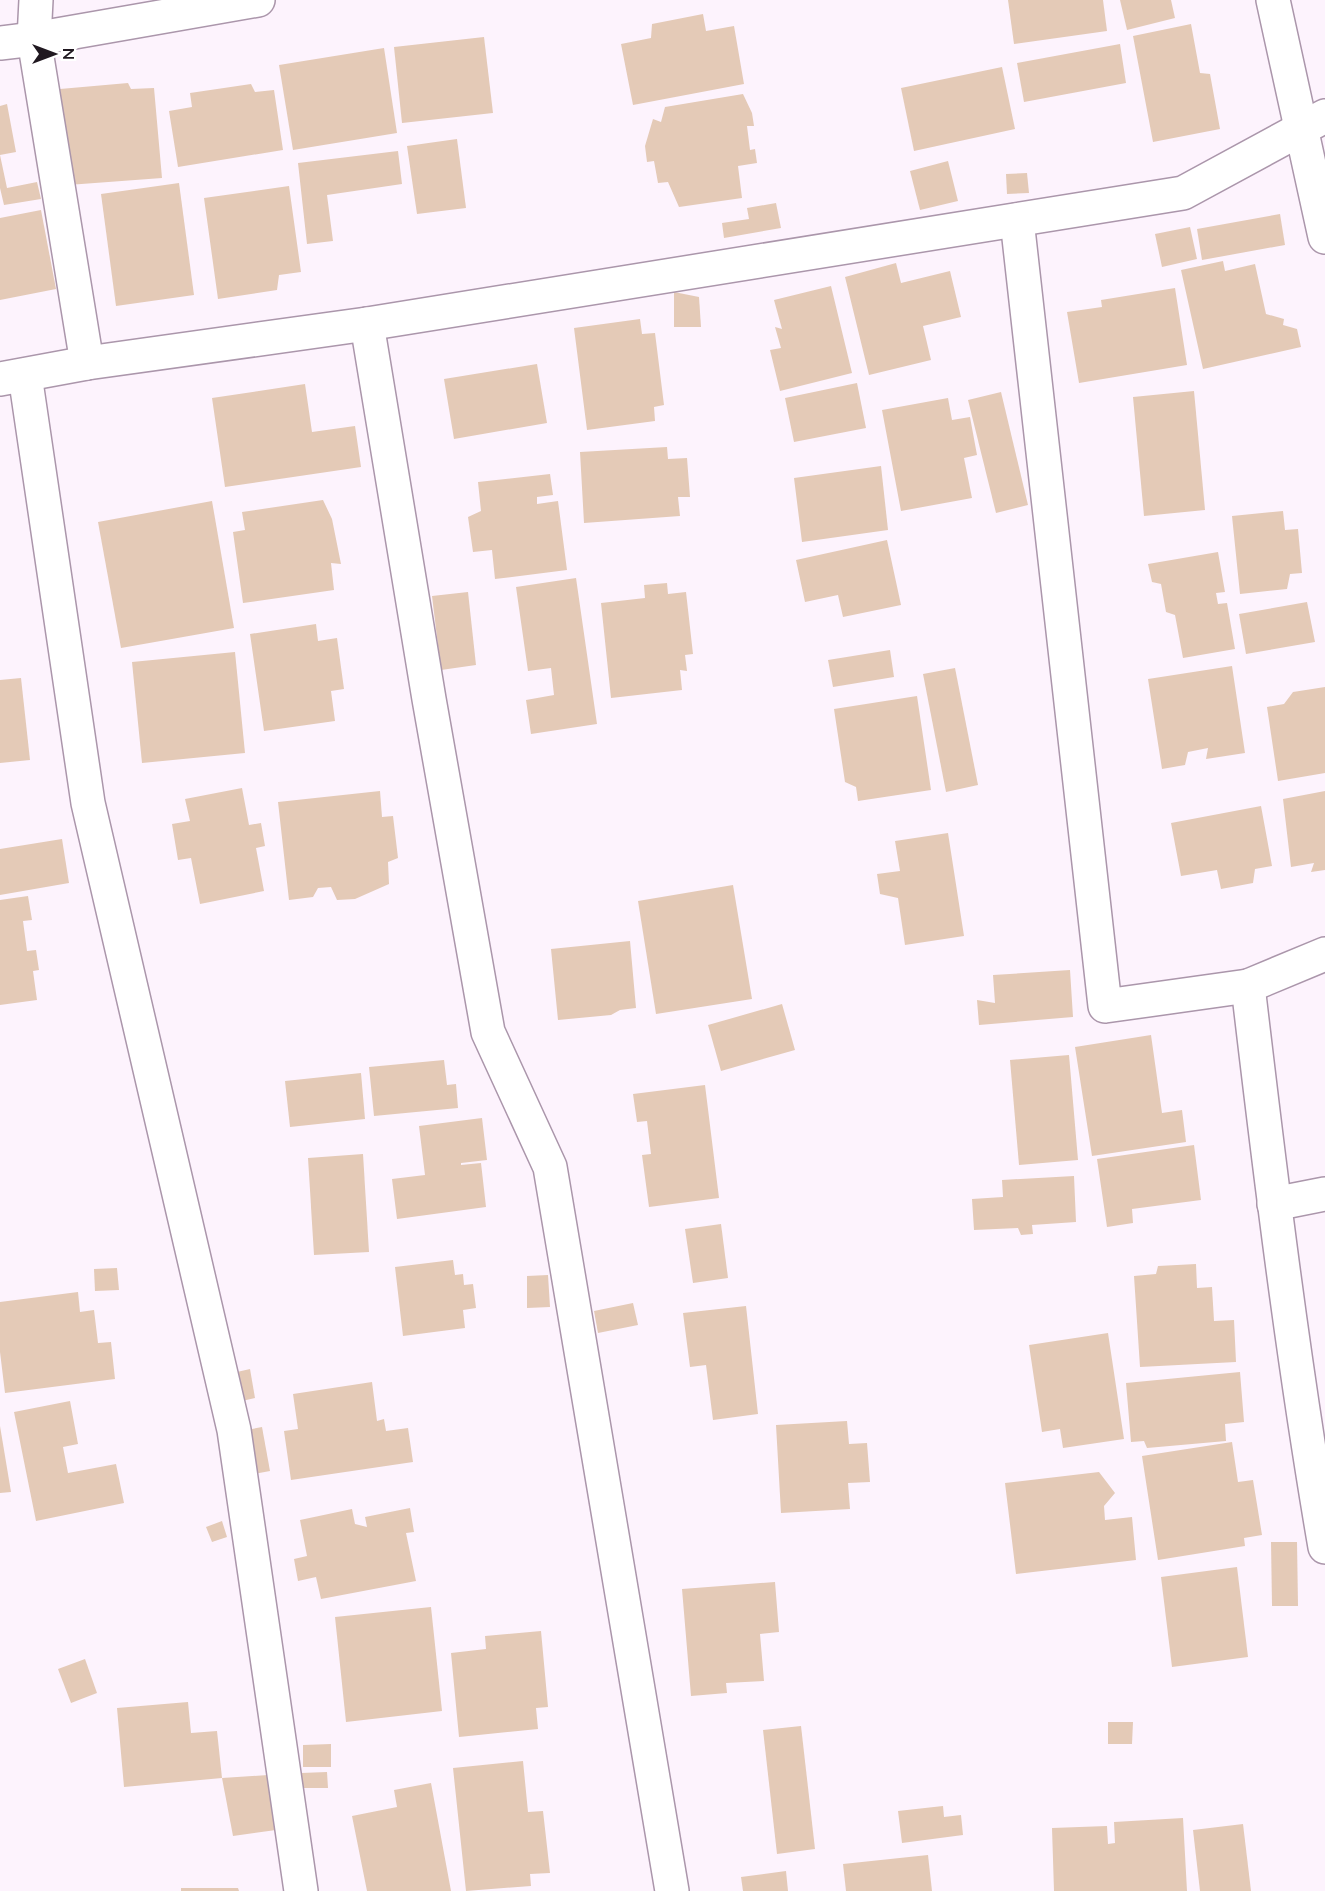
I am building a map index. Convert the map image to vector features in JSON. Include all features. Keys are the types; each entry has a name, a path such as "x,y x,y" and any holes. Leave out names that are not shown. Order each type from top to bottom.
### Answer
{"street":[{"path":"36,0 34,39 87,363"},
{"path":"0,43 258,0"},
{"path":"1273,0 1312,123 1325,237"},
{"path":"301,1891 234,1430 88,803 13,377 87,363 367,324 1183,193 1312,123"},
{"path":"1017,220 1105,1006 1248,986 1325,954"},
{"path":"367,324 429,699 488,1032 550,1167 672,1891"},
{"path":"1248,986 1274,1204 1325,1547"},
{"path":"1274,1204 1325,1194"}],"building":[{"path":"1008,0 1103,0 1107,31 1014,44"},
{"path":"1120,0 1171,0 1175,18 1127,30"},
{"path":"703,14 706,31 734,26 744,84 633,105 621,44 651,38 652,24"},
{"path":"1191,24 1200,73 1210,74 1220,129 1153,142 1133,36"},
{"path":"484,37 493,113 402,123 394,47"},
{"path":"1120,44 1126,83 1024,102 1017,63"},
{"path":"384,48 397,133 293,150 279,65"},
{"path":"1002,67 1015,129 914,151 901,88"},
{"path":"128,83 131,89 154,88 162,178 68,185 60,89"},
{"path":"251,84 255,92 274,90 283,150 178,167 169,111 192,107 190,93"},
{"path":"743,94 752,113 754,126 747,126 750,150 755,149 757,163 738,166 742,198 679,207 668,182 658,183 654,161 647,162 645,146 653,119 661,122 665,107"},
{"path":"7,104 16,152 0,155 0,106"},
{"path":"457,139 466,208 417,214 407,146"},
{"path":"398,151 402,184 327,195 333,241 307,244 298,163"},
{"path":"0,155 7,188 37,182 41,199 4,205 0,188"},
{"path":"948,161 958,201 920,210 910,171"},
{"path":"1027,173 1029,193 1007,194 1006,174"},
{"path":"179,183 194,295 116,306 101,194"},
{"path":"289,186 301,272 279,275 277,290 218,299 204,198"},
{"path":"776,203 781,228 724,238 722,223 749,219 747,208"},
{"path":"41,210 56,289 0,300 0,218"},
{"path":"1280,214 1285,245 1202,260 1197,229"},
{"path":"1190,227 1197,259 1162,267 1155,234"},
{"path":"1223,261 1225,271 1255,264 1266,314 1284,319 1283,325 1297,329 1301,347 1203,369 1181,270"},
{"path":"896,263 901,283 950,271 961,317 923,326 931,360 869,375 845,277"},
{"path":"831,286 852,373 780,391 770,350 781,348 775,327 782,329 774,300"},
{"path":"1175,288 1187,365 1079,383 1067,312 1102,307 1101,300"},
{"path":"674,292 699,297 701,327 674,327"},
{"path":"640,319 642,334 655,333 664,405 654,407 655,421 587,430 574,328"},
{"path":"537,364 547,423 454,439 444,379"},
{"path":"857,383 866,428 794,442 785,398"},
{"path":"305,384 312,432 355,426 361,467 225,487 212,398"},
{"path":"1194,391 1205,510 1144,516 1133,397"},
{"path":"1001,392 1028,505 996,513 968,400"},
{"path":"948,398 952,420 970,417 977,455 964,458 972,498 901,511 882,410"},
{"path":"667,447 668,459 687,458 690,497 678,497 680,516 584,523 580,452"},
{"path":"881,466 888,530 802,542 794,478"},
{"path":"550,474 553,495 537,497 537,504 558,501 567,570 495,579 492,550 473,552 468,517 481,511 478,482"},
{"path":"323,500 332,519 341,564 331,563 334,590 243,603 233,532 245,530 242,512"},
{"path":"212,501 234,628 121,648 98,522"},
{"path":"1283,511 1285,530 1298,529 1302,573 1290,574 1287,589 1240,594 1232,516"},
{"path":"887,540 901,605 843,617 838,595 805,602 796,560"},
{"path":"1218,552 1225,592 1216,593 1218,604 1227,603 1235,649 1183,658 1175,615 1166,612 1161,584 1152,582 1148,564"},
{"path":"576,578 597,724 531,734 526,700 554,695 551,668 528,671 516,587"},
{"path":"667,583 668,594 686,592 693,654 685,655 687,671 680,670 682,690 611,698 601,603 645,598 644,585"},
{"path":"468,592 476,665 441,670 432,596"},
{"path":"1307,602 1315,642 1246,654 1239,614"},
{"path":"316,624 318,641 337,638 344,689 331,691 335,721 264,731 250,634"},
{"path":"890,650 894,677 833,687 828,660"},
{"path":"235,652 245,753 142,763 132,662"},
{"path":"1232,666 1245,753 1206,759 1208,748 1188,752 1185,765 1162,769 1148,679"},
{"path":"955,668 978,785 946,792 923,674"},
{"path":"21,678 30,760 0,763 0,680"},
{"path":"1325,687 1325,773 1278,781 1267,707 1284,704 1293,692"},
{"path":"917,696 931,790 858,801 856,787 845,782 834,709"},
{"path":"242,788 249,825 261,823 265,846 256,848 264,891 200,904 191,858 178,860 172,824 190,821 185,799"},
{"path":"380,791 382,817 393,816 398,858 388,862 389,884 355,899 337,900 331,887 318,888 313,897 289,900 278,802"},
{"path":"1325,791 1325,870 1311,872 1314,863 1291,867 1283,799"},
{"path":"1261,806 1272,866 1255,869 1253,883 1221,889 1217,870 1181,876 1171,823"},
{"path":"948,833 964,936 905,945 898,898 880,894 877,874 900,871 895,841"},
{"path":"62,839 69,883 0,895 0,849"},
{"path":"733,885 752,999 656,1014 638,901"},
{"path":"28,896 32,920 23,921 27,951 36,950 39,970 33,971 37,1000 0,1005 0,900"},
{"path":"630,941 636,1008 620,1010 611,1015 558,1020 551,949"},
{"path":"1070,970 1073,1017 979,1025 977,1000 995,1003 993,975"},
{"path":"782,1004 795,1050 721,1071 708,1025"},
{"path":"1151,1035 1162,1113 1182,1110 1186,1142 1092,1156 1075,1047"},
{"path":"1069,1055 1078,1160 1019,1165 1010,1060"},
{"path":"444,1060 447,1085 456,1084 458,1108 374,1116 369,1067"},
{"path":"361,1073 365,1119 290,1127 285,1081"},
{"path":"705,1085 719,1198 649,1207 642,1155 651,1154 647,1121 637,1122 633,1094"},
{"path":"482,1118 487,1160 461,1163 461,1165 481,1163 486,1207 397,1219 392,1179 425,1175 419,1126"},
{"path":"1194,1145 1201,1200 1132,1209 1133,1223 1107,1227 1097,1159"},
{"path":"363,1154 369,1252 314,1255 308,1158"},
{"path":"1074,1176 1076,1222 1032,1225 1033,1234 1021,1235 1018,1228 974,1230 972,1199 1003,1197 1002,1180"},
{"path":"721,1224 728,1278 693,1283 685,1229"},
{"path":"453,1260 455,1275 463,1274 464,1285 473,1284 476,1308 463,1310 465,1328 403,1336 395,1267"},
{"path":"1196,1264 1197,1288 1212,1287 1214,1321 1234,1320 1236,1362 1140,1367 1134,1276 1156,1274 1158,1266"},
{"path":"117,1268 119,1290 95,1291 94,1269"},
{"path":"548,1275 550,1307 527,1308 527,1276"},
{"path":"78,1292 80,1312 94,1310 98,1343 111,1342 115,1379 5,1393 0,1352 0,1302"},
{"path":"633,1303 638,1325 598,1333 594,1311"},
{"path":"746,1306 758,1414 713,1420 706,1365 690,1367 683,1313"},
{"path":"1108,1333 1124,1439 1063,1448 1060,1429 1042,1432 1029,1345"},
{"path":"250,1369 255,1398 242,1401 237,1372"},
{"path":"1240,1372 1244,1422 1225,1424 1226,1441 1147,1448 1144,1441 1131,1442 1126,1383"},
{"path":"372,1382 377,1421 384,1419 386,1431 408,1428 413,1462 291,1480 284,1431 298,1429 293,1394"},
{"path":"70,1401 78,1444 63,1447 68,1473 116,1464 124,1503 36,1521 14,1412"},
{"path":"847,1421 849,1444 867,1443 870,1482 848,1483 850,1509 781,1513 776,1425"},
{"path":"0,1426 11,1492 0,1493"},
{"path":"262,1427 270,1471 254,1474 247,1430"},
{"path":"1232,1442 1238,1482 1253,1480 1262,1535 1244,1538 1245,1546 1158,1560 1142,1456"},
{"path":"1099,1472 1115,1493 1104,1506 1105,1520 1132,1517 1136,1560 1016,1574 1005,1483"},
{"path":"410,1508 414,1532 406,1533 416,1581 321,1599 316,1577 298,1581 294,1559 307,1556 300,1520 352,1509 355,1524 367,1527 365,1517"},
{"path":"222,1521 227,1537 212,1542 206,1527"},
{"path":"1271,1542 1297,1542 1298,1606 1272,1606"},
{"path":"1237,1567 1248,1657 1172,1667 1161,1577"},
{"path":"775,1582 779,1632 760,1634 764,1681 726,1683 727,1693 691,1696 682,1589"},
{"path":"431,1607 442,1711 346,1722 335,1617"},
{"path":"541,1631 548,1707 536,1708 538,1729 459,1737 451,1653 486,1649 485,1636"},
{"path":"85,1659 97,1693 71,1703 58,1669"},
{"path":"188,1702 191,1733 217,1731 222,1778 124,1787 117,1708"},
{"path":"1108,1722 1133,1722 1132,1744 1108,1744"},
{"path":"801,1726 815,1849 777,1854 763,1730"},
{"path":"331,1744 331,1767 303,1767 303,1745"},
{"path":"523,1761 528,1812 543,1811 550,1873 530,1874 531,1886 466,1891 453,1768"},
{"path":"327,1772 328,1788 302,1788 301,1773"},
{"path":"268,1775 276,1830 233,1836 222,1778"},
{"path":"431,1783 451,1891 367,1891 352,1816 397,1807 394,1790"},
{"path":"943,1806 944,1817 961,1815 963,1835 902,1843 898,1811"},
{"path":"1183,1818 1187,1891 1054,1891 1052,1828 1107,1826 1108,1844 1115,1843 1114,1822"},
{"path":"1243,1824 1251,1891 1200,1891 1193,1830"},
{"path":"928,1855 932,1891 846,1891 843,1864"},
{"path":"786,1871 788,1891 743,1891 741,1877"},
{"path":"181,1888 238,1888 239,1891 181,1891"}]}
